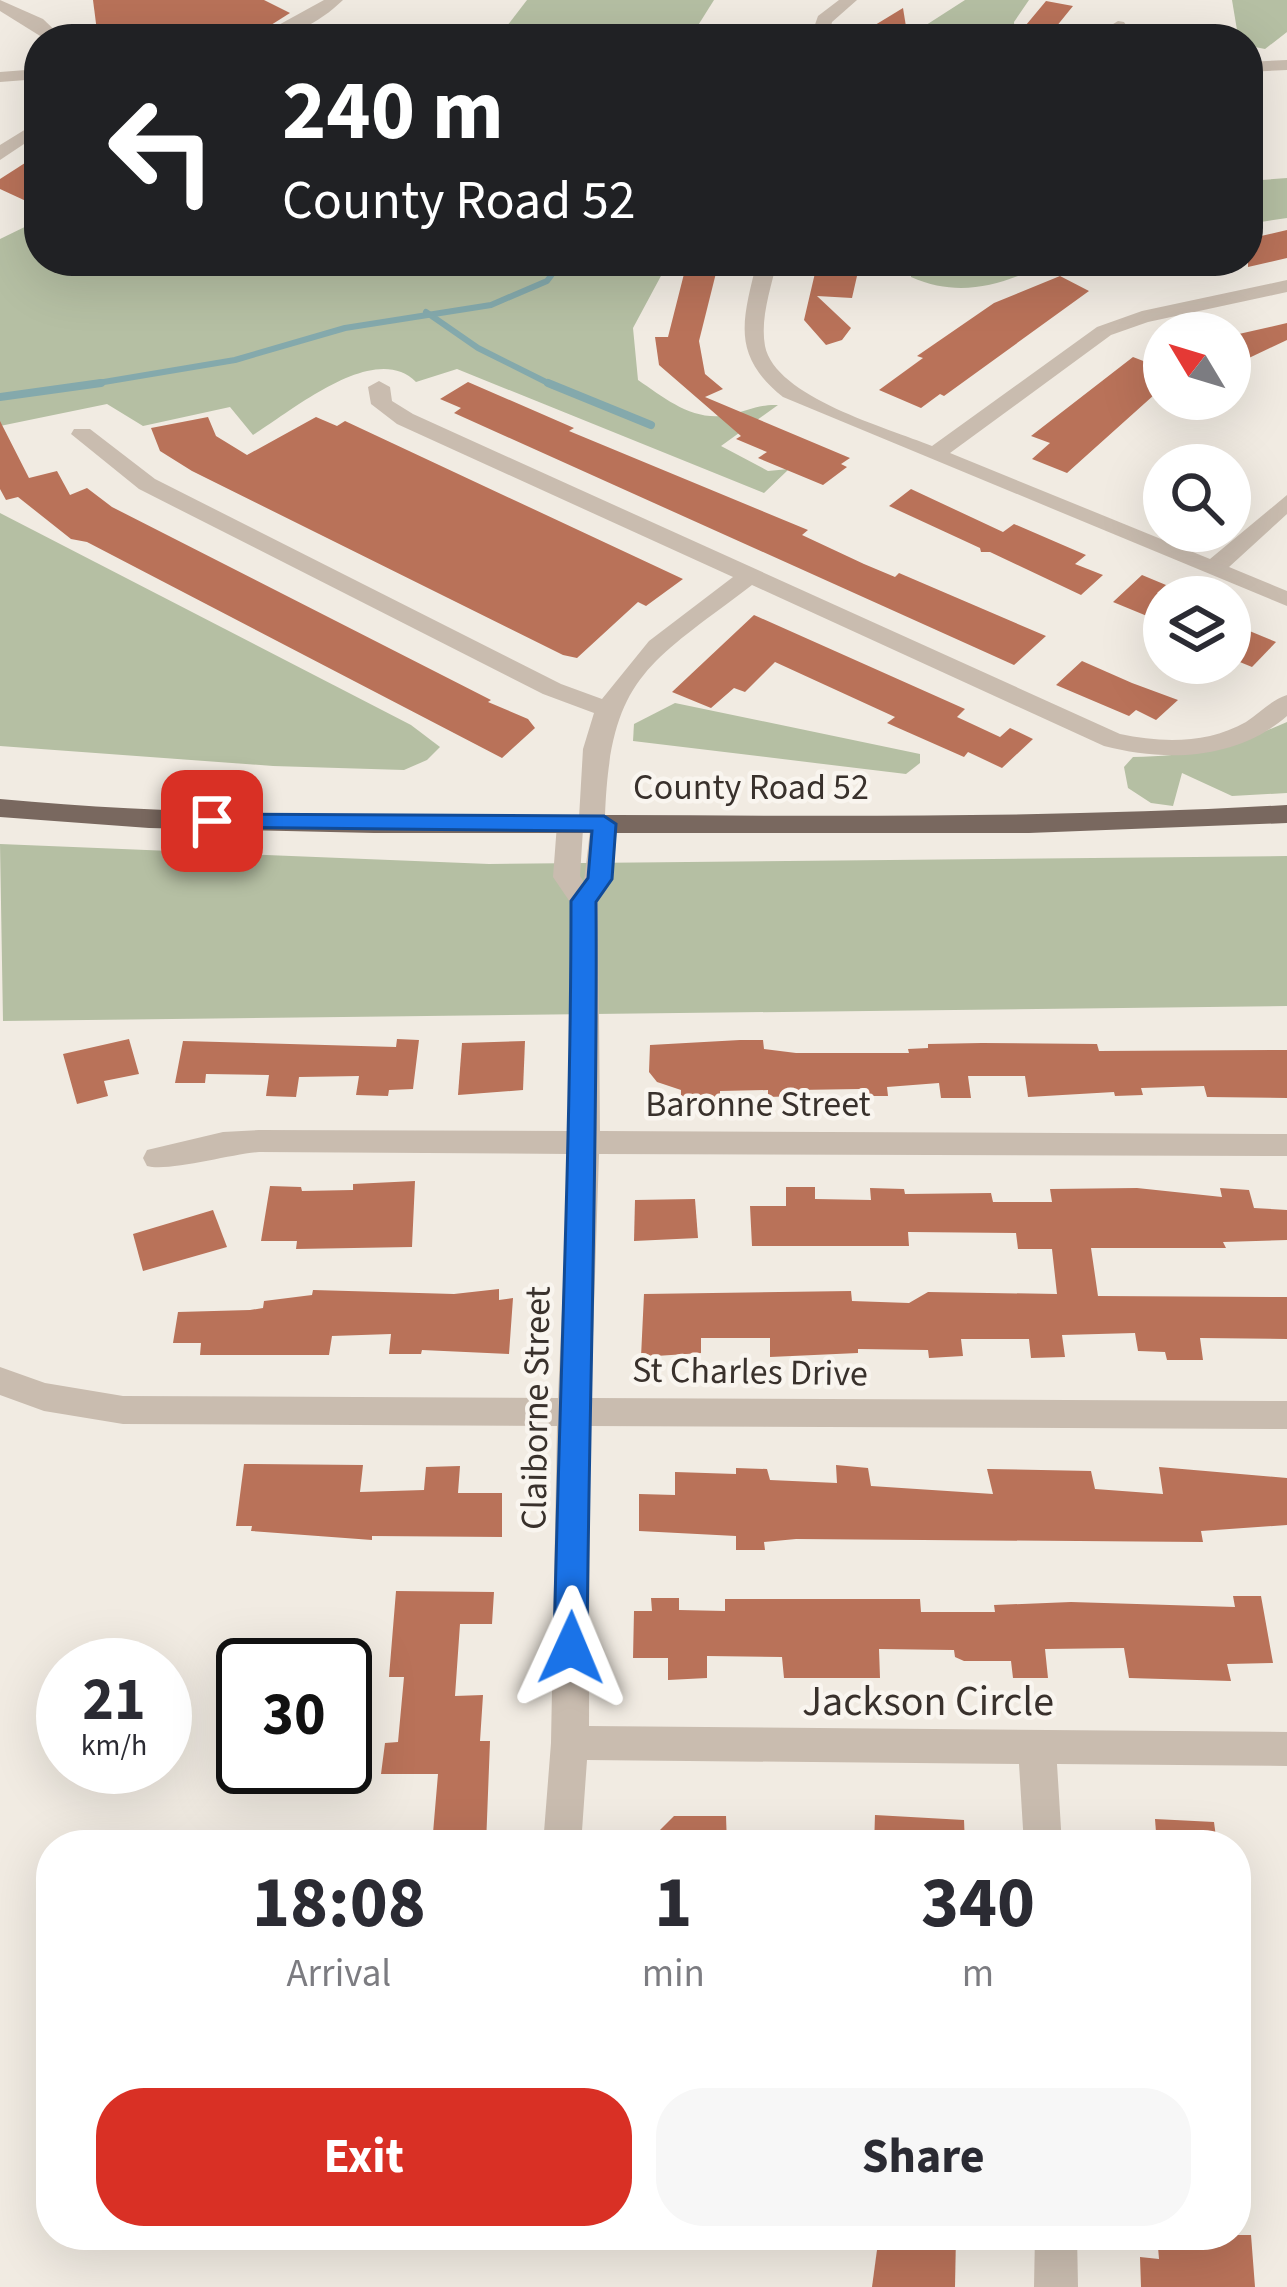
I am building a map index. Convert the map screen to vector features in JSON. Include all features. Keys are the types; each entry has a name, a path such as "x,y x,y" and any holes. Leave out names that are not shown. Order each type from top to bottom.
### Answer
{"main road":[{"name":"County Road 52","path":"0,808 212,821 589,824 1141,822 1287,814"}],"street":[{"path":"298,24 335,0"},
{"path":"823,24 849,0"},
{"path":"0,5 38,24"},
{"path":"764,276 751,335 762,368 799,398 1287,598"},
{"path":"934,454 1104,332 1142,317 1287,286"},
{"path":"379,387 382,404 405,419 1125,743 1178,748 1222,743 1256,730 1287,703"},
{"path":"82,434 147,484 552,689 608,710 626,680 653,651 748,577"},
{"path":"1214,568 1287,502"},
{"name":"Claiborne Street","path":"563,1830 570,1743 574,1409 585,1142 584,901 566,877 589,824 598,734 608,710"},
{"name":"Baronne Street","path":"158,1158 207,1146 259,1141 1287,1145"},
{"name":"St Charles Drive","path":"0,1381 44,1397 122,1410 1287,1415"},
{"name":"Jackson Circle","path":"570,1743 1287,1749"},
{"path":"1037,1748 1042,1830"},
{"path":"1056,2250 1056,2287"}],"green space":[{"path":"527,0 714,0 699,24 509,24"},
{"path":"965,0 1029,0 1014,24 928,24"},
{"path":"1232,0 1287,0 1287,32 1265,49 1263,24 1236,24"},
{"path":"1287,178 1287,218 1263,222 1263,180"},
{"path":"24,227 24,276 661,276 633,328 638,380 680,407 704,415 778,405 721,446 768,471 789,469 764,493 457,369 416,382 399,371 357,374 253,435 230,407 143,426 107,404 0,426 0,239"},
{"path":"911,276 1016,276 966,288"},
{"path":"0,513 411,725 440,747 427,760 404,770 273,766 0,746"},
{"path":"675,703 920,754 920,763 906,774 633,741 634,724"},
{"path":"1287,722 1287,793 1232,796 1182,773 1173,806 1151,803 1128,788 1124,767 1133,757 1212,749"},
{"path":"0,844 489,864 1287,856 1287,1006 3,1021"}],"building":[{"path":"93,0 264,0 290,13 273,24 96,24"},
{"path":"1046,1 1073,6 1058,24 1027,24"},
{"path":"903,8 906,24 877,24"},
{"path":"24,164 24,200 0,189 0,179"},
{"path":"1287,230 1287,258 1263,264 1263,236"},
{"path":"683,276 715,276 699,341 705,374 723,389 705,397 850,458 841,464 847,467 823,485 758,458 767,452 736,439 741,436 659,365 655,337 668,337"},
{"path":"814,276 857,276 852,298 817,296 851,328 842,340 826,345 804,320"},
{"path":"1060,276 1089,291 944,396 940,394 921,408 879,390 923,358 917,356 994,303"},
{"path":"1287,323 1287,340 1251,357 1251,331"},
{"path":"1133,357 1143,361 1143,405 1067,473 1032,459 1050,443 1031,436"},
{"path":"468,382 574,428 569,431 808,530 802,535 864,564 895,577 899,573 1046,636 1014,665 454,413 461,408 440,399"},
{"path":"208,417 216,436 247,455 316,417 337,426 345,421 683,579 646,606 638,602 577,658 563,655 160,451 151,428"},
{"path":"0,421 29,478 57,471 70,495 87,488 112,507 528,719 535,728 502,758 87,542 71,539 18,497 6,500 0,489"},
{"path":"911,489 1003,532 1014,524 1086,555 1075,564 1103,575 1081,595 981,552 889,506"},
{"path":"1142,575 1144,576 1143,614 1113,602"},
{"path":"754,615 965,709 957,717 1000,737 1010,728 1033,739 1002,768 968,752 964,757 887,723 895,717 775,662 745,692 734,688 711,708 672,692"},
{"path":"1251,632 1276,642 1251,667"},
{"path":"1082,661 1178,700 1156,720 1136,710 1129,716 1056,685"},
{"path":"129,1039 139,1074 104,1081 108,1096 77,1104 63,1054"},
{"path":"397,1039 419,1040 413,1089 389,1090 388,1096 356,1095 359,1076 299,1077 296,1097 266,1096 269,1075 206,1074 205,1083 175,1083 183,1041 396,1047"},
{"path":"763,1040 764,1049 796,1053 909,1053 908,1049 928,1048 928,1044 982,1043 1097,1044 1099,1051 1287,1050 1287,1098 1207,1097 1204,1086 1141,1088 1143,1095 1028,1097 1025,1076 968,1076 971,1098 941,1098 939,1083 887,1087 888,1096 860,1096 859,1089 798,1090 799,1096 768,1097 768,1090 720,1091 720,1099 681,1100 681,1090 657,1082 649,1072 650,1045"},
{"path":"525,1041 523,1090 458,1095 462,1043"},
{"path":"415,1181 412,1247 296,1249 297,1241 261,1241 270,1186 353,1190 353,1184"},
{"path":"786,1187 815,1187 815,1199 871,1200 870,1188 904,1189 905,1194 991,1193 993,1202 1052,1202 1050,1189 1137,1188 1222,1197 1220,1188 1249,1190 1254,1208 1287,1210 1287,1240 1223,1242 1226,1248 1091,1248 1098,1296 1287,1297 1287,1339 1200,1338 1203,1360 1167,1360 1165,1352 1138,1351 1135,1333 1062,1335 1065,1357 1031,1358 1029,1339 961,1339 963,1356 929,1358 928,1350 858,1349 858,1353 770,1357 770,1338 701,1338 701,1353 641,1357 644,1294 851,1291 852,1301 909,1303 928,1292 1057,1294 1052,1249 1018,1249 1016,1233 908,1232 909,1246 752,1246 750,1206 786,1206"},
{"path":"695,1199 698,1238 634,1241 635,1200"},
{"path":"213,1210 227,1247 143,1271 133,1234"},
{"path":"499,1289 499,1300 513,1298 509,1354 422,1350 421,1354 389,1354 391,1334 332,1336 329,1355 200,1355 201,1343 173,1343 178,1312 263,1308 264,1301 312,1295 313,1290 454,1294"},
{"path":"244,1464 363,1465 360,1492 424,1490 426,1467 460,1466 458,1493 502,1493 502,1537 372,1536 372,1540 251,1531 252,1526 236,1526"},
{"path":"836,1465 868,1468 871,1486 993,1494 987,1469 1091,1471 1095,1489 1163,1494 1159,1467 1287,1478 1287,1525 1201,1531 1203,1542 796,1539 764,1542 765,1550 736,1550 736,1536 639,1531 639,1494 675,1495 675,1472 736,1474 736,1468 767,1469 770,1480 837,1483"},
{"path":"396,1591 494,1592 492,1624 460,1624 455,1696 483,1695 480,1741 490,1741 487,1830 433,1830 438,1774 381,1774 385,1743 398,1742 404,1677 389,1677"},
{"path":"1233,1596 1261,1596 1273,1663 1227,1664 1231,1681 1129,1678 1124,1648 1045,1649 1048,1678 1013,1678 1011,1661 964,1661 955,1657 954,1650 879,1649 880,1678 784,1678 782,1657 707,1656 707,1678 668,1680 668,1658 633,1658 634,1611 652,1611 651,1598 679,1598 679,1610 725,1611 725,1599 920,1599 921,1612 995,1612 994,1605 1071,1602 1235,1607"},
{"path":"875,1815 964,1820 964,1830 874,1830"},
{"path":"674,1816 726,1816 726,1830 660,1830"},
{"path":"1155,1819 1214,1822 1215,1830 1156,1830"},
{"path":"1251,2235 1255,2287 1141,2287 1140,2257 1159,2259 1158,2250 1251,2250"},
{"path":"877,2250 956,2250 955,2287 872,2287"}],"waterway":[{"path":"430,315 491,305 551,276"},
{"path":"426,312 430,315"},
{"path":"83,385 235,360 345,328 430,315"},
{"path":"430,315 478,348 548,383"},
{"path":"83,385 101,383"},
{"path":"548,383 651,425"},
{"path":"548,383 554,386"},
{"path":"0,397 83,385"}],"route":[{"path":"212,821 604,824 600,879 584,901 585,1142 575,1318 571,1648"}]}
